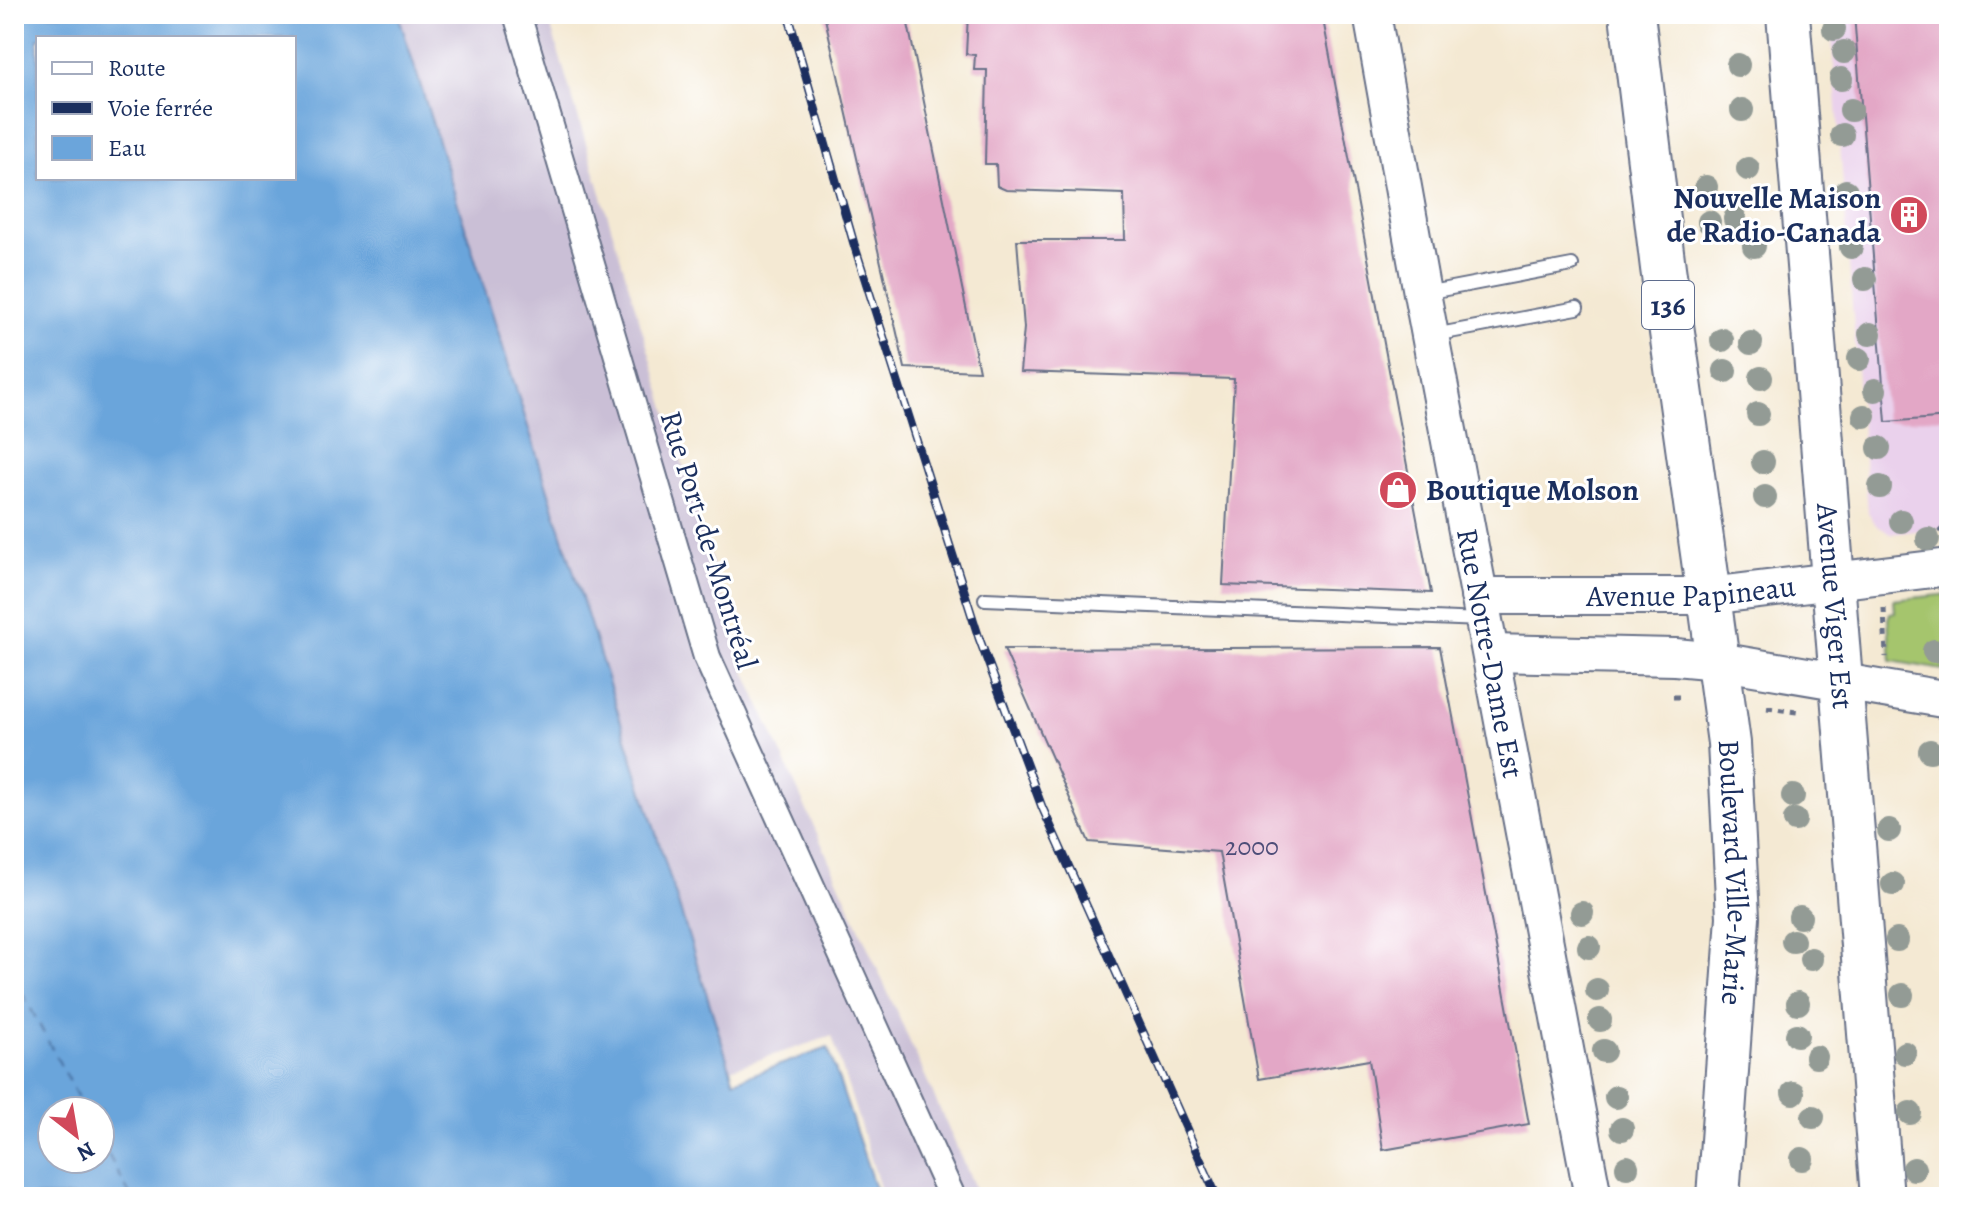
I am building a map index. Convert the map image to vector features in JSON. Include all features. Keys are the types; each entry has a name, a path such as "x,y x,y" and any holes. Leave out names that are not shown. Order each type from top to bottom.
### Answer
{"highway":[{"name":"136","path":"1632,14 1663,268 1709,596"}],"main road":[{"name":"Rue Notre-Dame Est","path":"1372,14 1593,1197"},
{"name":"Avenue Viger Est","path":"1788,14 1882,1197"},
{"name":"Avenue Papineau","path":"1485,623 1949,567"},
{"name":"Boulevard Ville-Marie","path":"1709,596 1729,743 1738,917 1718,1197"},
{"name":"Avenue Papineau","path":"1485,623 1660,656 1718,661 1949,700"}],"street":[{"name":"Rue Port-de-Montréal","path":"517,14 707,657 952,1197"}],"lane":[{"path":"1422,293 1572,265"},
{"path":"1431,336 1577,308"},
{"path":"985,599 1485,623"}],"path":[{"path":"1939,532 1949,523"},
{"path":"1884,608 1887,662"},
{"path":"1767,708 1810,713"}],"shaded area":[{"path":"398,14 547,14 746,674 979,1197 883,1197 832,1036 730,1069"},
{"name":"Nouvelle Maison de Radio-Canada","path":"1830,14 1949,14 1949,527 1891,534 1876,525 1868,512"}],"green space":[{"path":"1949,594 1949,671 1891,661 1888,619 1890,613 1895,612 1894,600"}],"water":[{"path":"14,14 398,14 734,1081 828,1048 878,1197 14,1197"}],"building":[{"path":"824,14 906,14 979,371 905,368"},
{"path":"968,14 1322,14 1431,593 1223,585 1234,379 1020,372 1024,328 1017,240 1125,240 1124,194 1006,190 997,186 996,164 985,164 987,70 974,70 975,55 966,54"},
{"name":"Nouvelle Maison de Radio-Canada","path":"1854,14 1949,14 1949,417 1886,422"},
{"path":"1440,647 1529,1124 1383,1150 1369,1060 1259,1079 1219,852 1089,842 1004,649"}],"ferry route":[{"path":"14,977 77,1095"},
{"path":"116,1169 131,1197"}],"railway":[{"path":"788,14 854,244 979,638 1042,807 1217,1197"}],"place":[{"name":"Nouvelle Maison de Radio-Canada","path":"1909,215"},
{"name":"Boutique Molson","path":"1398,490"}]}
